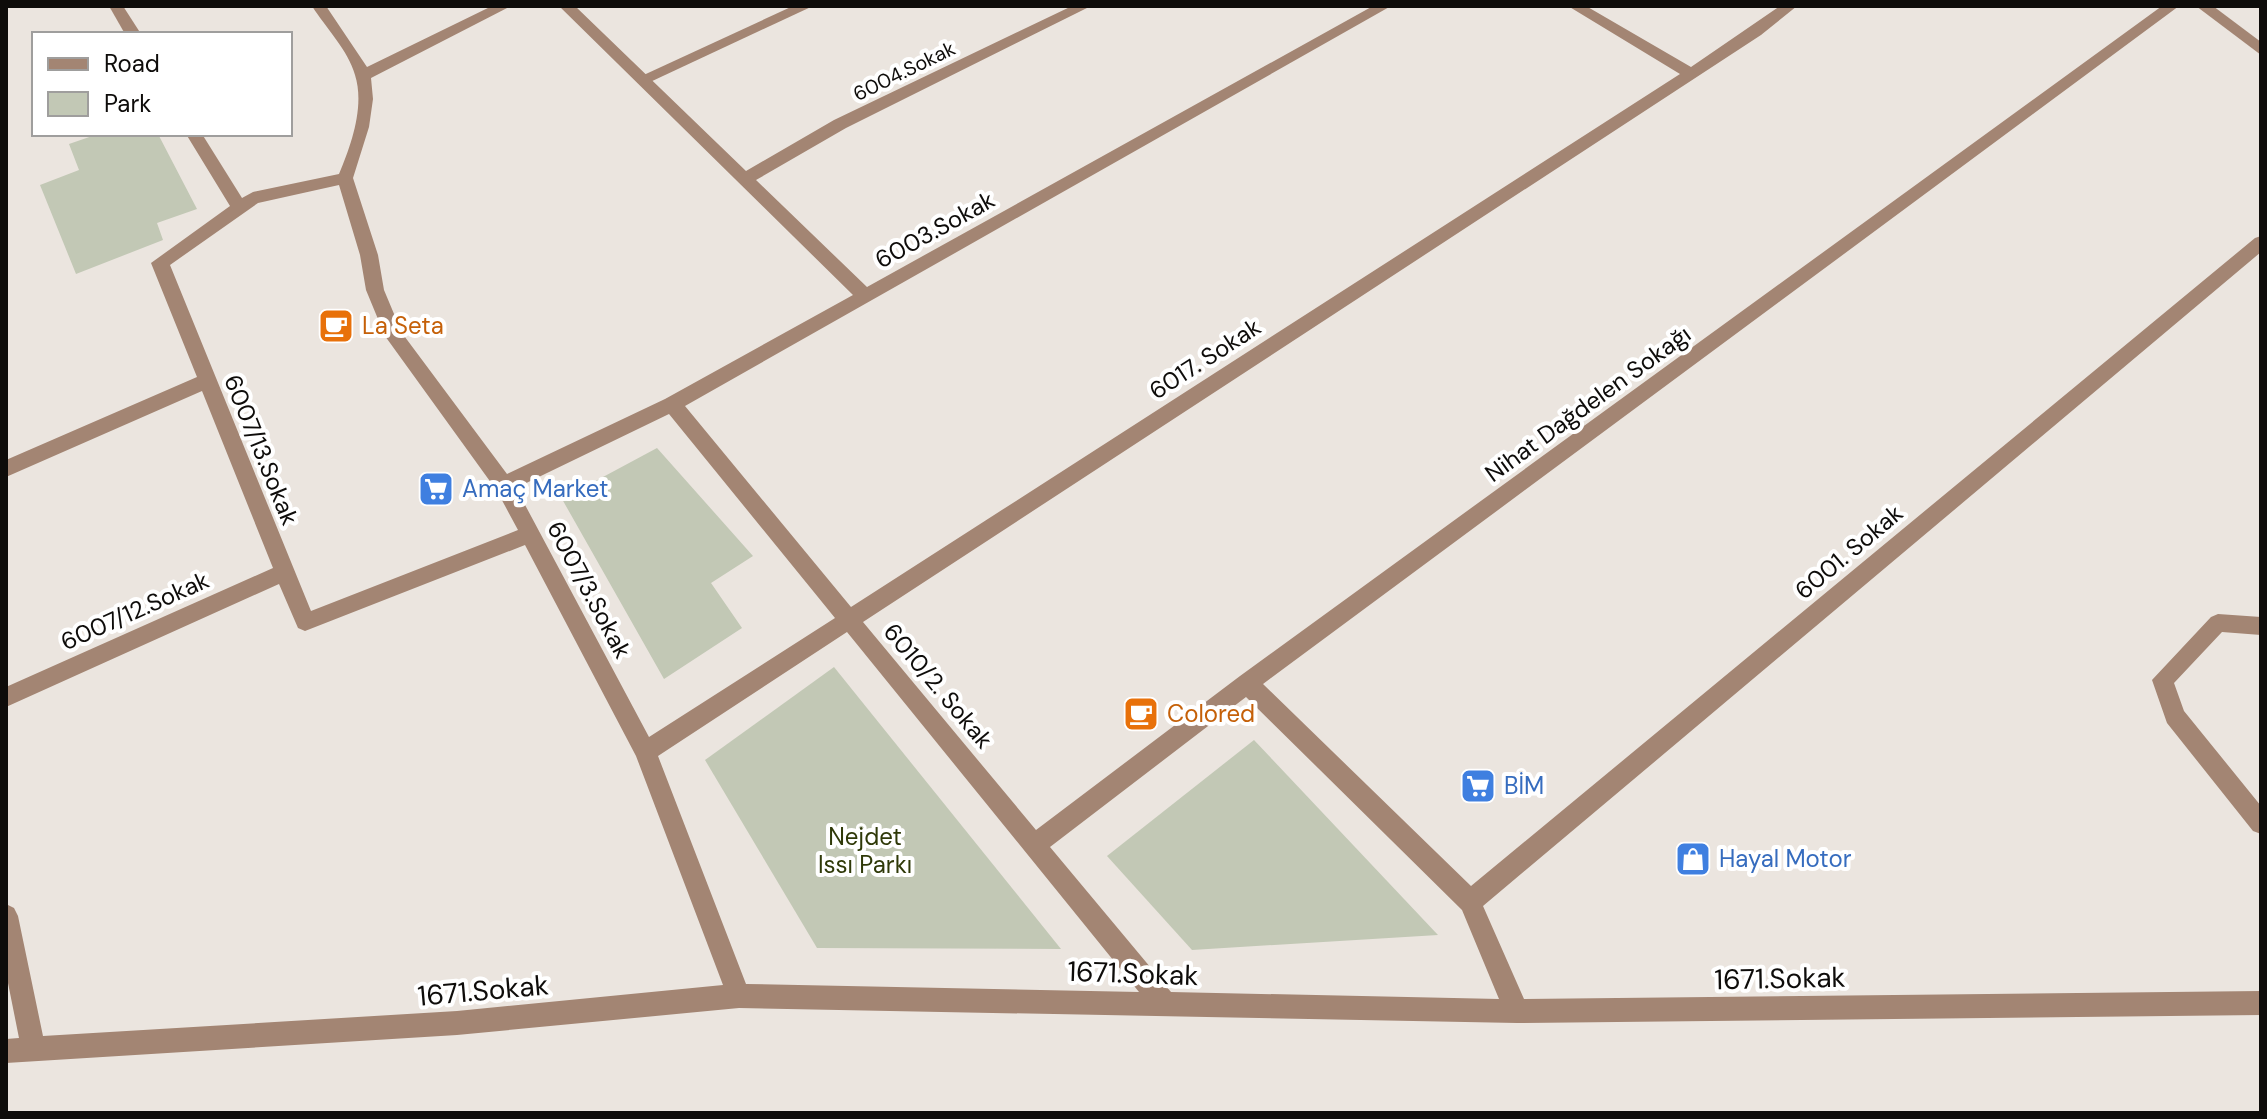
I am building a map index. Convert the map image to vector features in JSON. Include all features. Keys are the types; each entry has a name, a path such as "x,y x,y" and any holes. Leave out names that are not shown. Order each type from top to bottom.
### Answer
{"street":[{"path":"116,6 132,32"},
{"path":"319,6 363,76 364,105 356,154 345,178"},
{"path":"363,76 504,6"},
{"path":"566,6 865,296"},
{"path":"643,79 806,6"},
{"name":"6004.Sokak","path":"746,178 840,124 1084,6"},
{"name":"6003.Sokak","path":"504,485 672,404 1384,6"},
{"path":"1575,6 1691,74"},
{"name":"6017. Sokak","path":"645,752 1691,74 1790,6"},
{"name":"Nihat Dağdelen Sokağı","path":"1035,844 1247,683 2172,6"},
{"path":"2203,6 2261,50"},
{"path":"195,136 239,207"},
{"name":"6007/13.Sokak","path":"345,178 253,198 160,263 305,622 530,534"},
{"name":"6007/3.Sokak","path":"345,178 369,255 375,290 394,336 504,485 645,752 739,996"},
{"name":"6001. Sokak","path":"1470,902 2261,242"},
{"path":"6,469 208,380"},
{"name":"6010/2. Sokak","path":"672,404 1163,1002"},
{"name":"6007/12.Sokak","path":"6,697 285,572"},
{"path":"2261,626 2218,623 2163,680 2175,716 2261,823"},
{"path":"1247,683 1470,902 1517,1011"},
{"path":"6,916 34,1050"},
{"name":"1671.Sokak","path":"6,1051 457,1023 739,996 1517,1011 2261,1003"}],"green space":[{"path":"92,136 159,136 197,209 157,223 163,240 76,274 40,185 79,170 69,144"},
{"path":"657,448 753,556 711,583 742,628 664,679 562,499"},
{"name":"Nejdet Issı Parkı","path":"834,667 1061,949 817,948 705,760"},
{"path":"1254,740 1438,935 1192,950 1107,856"}],"place":[{"name":"La Seta","path":"336,326"},
{"name":"Amaç Market","path":"436,489"},
{"name":"Colored","path":"1141,714"},
{"name":"BİM","path":"1478,786"},
{"name":"Hayal Motor","path":"1693,859"}]}
